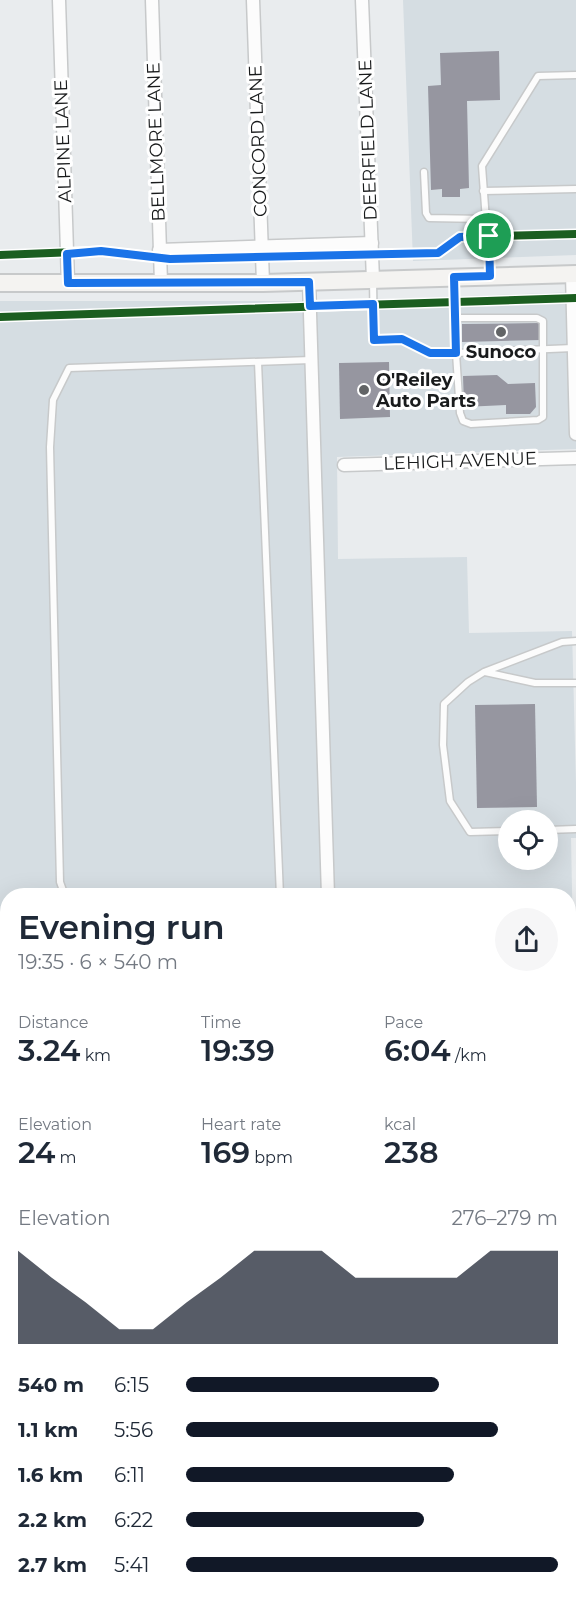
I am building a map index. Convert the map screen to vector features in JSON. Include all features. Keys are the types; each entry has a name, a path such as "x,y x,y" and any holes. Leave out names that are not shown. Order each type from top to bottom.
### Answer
{"main road":[{"path":"0,283 262,283 574,274"}],"street":[{"name":"ALPINE LANE","path":"59,0 68,283"},
{"name":"BELLMORE LANE","path":"152,0 160,284"},
{"name":"CONCORD LANE","path":"253,0 262,283"},
{"name":"DEERFIELD LANE","path":"362,0 373,280"},
{"path":"159,250 372,243"},
{"path":"574,274 573,348 576,434"},
{"path":"309,282 328,888"},
{"name":"LEHIGH AVENUE","path":"344,465 576,458"}],"lane":[{"path":"490,276 482,166 538,76 576,75"},
{"path":"424,172 426,213 429,218 485,219"},
{"path":"483,191 576,189"},
{"path":"454,277 455,318 456,353 460,413 463,421 482,423 538,420 543,417 543,321 537,318 455,318"},
{"path":"373,280 374,340 402,339 430,353 573,348"},
{"path":"62,888 60,882 50,447 53,399 69,368 312,360"},
{"path":"258,362 280,888"},
{"path":"498,831 470,832 450,801 443,745 444,704 468,682 484,672 562,642 576,641"},
{"path":"484,672 535,683 576,683"},
{"path":"558,830 576,830"}],"shaded area":[{"path":"403,0 576,0 576,255 413,261"},
{"path":"576,292 576,449 337,457 338,559 467,557 469,633 572,631 576,838 571,838 572,888 0,888 0,301 335,301"}],"building":[{"path":"499,51 500,100 467,101 469,188 460,189 460,197 442,197 442,189 431,190 428,86 441,85 440,53"},
{"name":"Sunoco","path":"540,323 541,340 462,342 462,324"},
{"name":"O'Reiley Auto Parts","path":"389,362 390,417 340,419 339,363"},
{"path":"497,375 508,384 535,383 536,407 530,414 506,414 506,405 464,407 463,376"},
{"path":"535,704 537,807 477,808 475,705"}],"cycle path":[{"path":"0,255 101,251 170,259 438,253 460,237 576,234"},
{"path":"0,317 576,298"}],"place":[{"name":"Sunoco","path":"501,332"},
{"name":"O'Reiley Auto Parts","path":"364,390"}],"route":[{"path":"489,236 490,276 454,277 456,353 430,353 402,339 374,340 373,304 310,306 309,282 68,283 67,254 101,251 170,259 438,253 460,237 489,236"}]}
